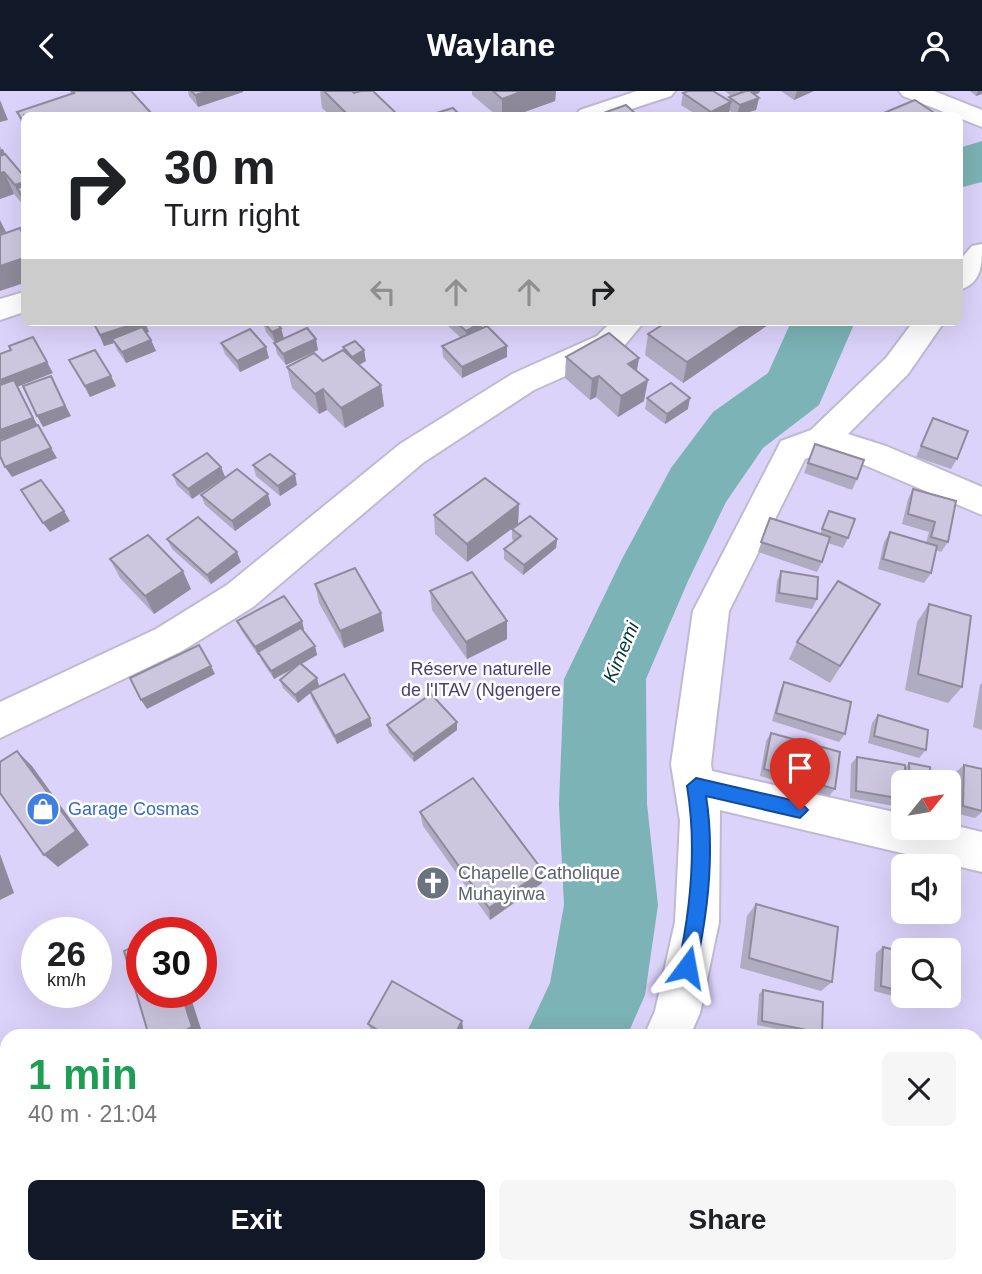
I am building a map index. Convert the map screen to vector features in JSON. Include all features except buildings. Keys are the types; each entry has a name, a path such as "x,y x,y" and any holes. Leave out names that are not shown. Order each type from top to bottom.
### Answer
{"street":[{"path":"596,112 627,96 662,91"},
{"path":"912,91 982,119"},
{"path":"963,275 982,253"},
{"path":"0,310 21,303"},
{"path":"0,721 169,640 240,596 412,453 523,382 608,344 625,326"},
{"path":"670,1029 677,1013 697,922 701,821 691,764 711,611 793,450 823,439 897,366 926,326"},
{"path":"823,439 874,455 982,502"},
{"path":"696,786 982,852"}],"green space":[{"name":"Réserve naturelle de l'ITAV (Ngengere","path":"0,91 982,91 982,1029 0,1029"}],"waterway":[{"path":"963,169 982,158"},
{"name":"Kimemi","path":"579,1029 596,995 611,905 603,804 605,679 649,581 697,488 738,430 795,388 821,326"}],"place":[{"name":"Garage Cosmas","path":"43,809"},
{"name":"Chapelle Catholique Muhayirwa","path":"433,883"}],"route":[{"path":"687,967 697,922 701,821 696,786 800,810"}]}
